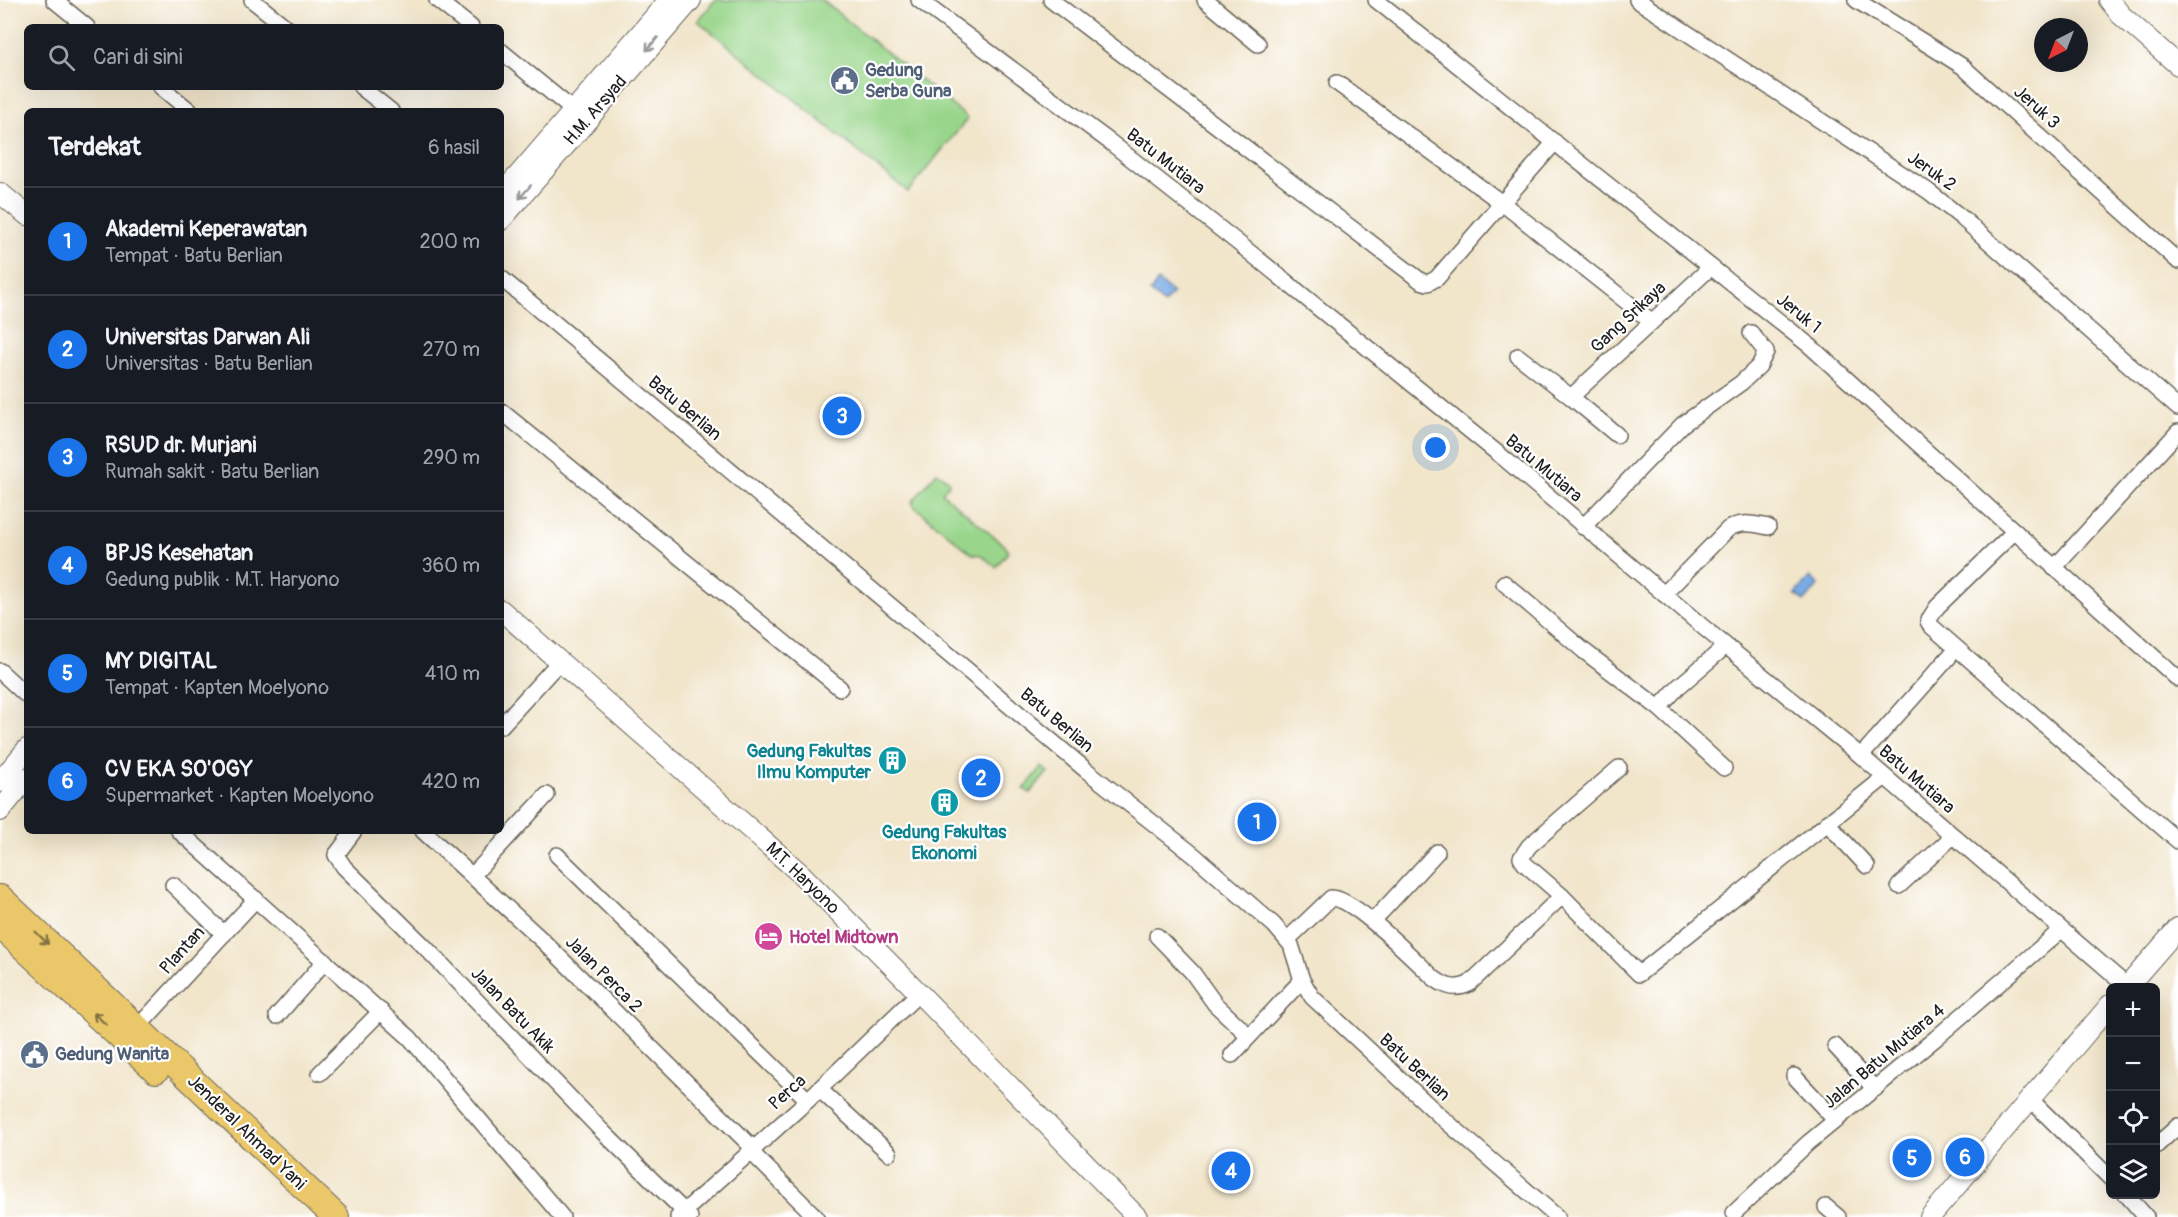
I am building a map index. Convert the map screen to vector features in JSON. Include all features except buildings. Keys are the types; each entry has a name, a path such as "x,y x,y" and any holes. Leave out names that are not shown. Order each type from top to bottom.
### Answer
{"highway":[{"name":"Jenderal Ahmad Yani","path":"0,898 137,1028 151,1053 311,1217"},
{"name":"Jenderal Ahmad Yani","path":"0,925 151,1053 336,1217"}],"street":[{"path":"54,0 83,24"},
{"path":"252,0 282,24"},
{"path":"437,0 467,24"},
{"name":"H.M. Arsyad","path":"504,192 669,0"},
{"name":"H.M. Arsyad","path":"504,217 691,0"},
{"name":"Batu Mutiara","path":"919,0 1110,142 1506,460 1583,527 1861,756 2121,983"},
{"path":"1051,0 1421,281 1428,283 1437,278 1555,142"},
{"path":"1205,0 1258,44"},
{"name":"Jeruk 1","path":"1376,0 1810,346 2178,679"},
{"name":"Jeruk 2","path":"1637,0 1938,198 2178,408"},
{"name":"Jeruk 3","path":"1856,0 1962,66 2178,261"},
{"path":"2109,0 2121,15 2178,65"},
{"path":"504,53 574,111"},
{"path":"1337,83 1502,203 1651,321"},
{"path":"165,90 186,108"},
{"path":"365,90 387,108"},
{"path":"0,193 24,213"},
{"name":"Gang Srikaya","path":"1571,396 1711,267"},
{"name":"Batu Berlian","path":"504,281 1086,770 1195,856 1288,939 1302,980 1312,997 1423,1101 1557,1217"},
{"path":"1583,527 1683,424 1740,383 1759,366 1766,352 1751,333"},
{"path":"1518,356 1617,435"},
{"path":"504,413 840,688"},
{"path":"2054,568 2178,432"},
{"path":"1664,594 1728,529 1736,524 1746,523 1768,527"},
{"path":"2015,531 1937,607 1928,621 1930,625 2178,841"},
{"path":"1504,584 1584,651 1659,708 1724,768"},
{"name":"M.T. Haryono","path":"504,613 784,859 920,993 1137,1217"},
{"path":"1659,708 1678,687 1726,646"},
{"path":"1861,756 1949,657"},
{"path":"504,723 560,661"},
{"path":"0,671 24,693"},
{"path":"0,782 24,753"},
{"path":"1618,768 1521,858 1639,974 1885,777"},
{"path":"0,811 24,782"},
{"path":"472,876 547,795"},
{"path":"1827,823 1867,867"},
{"path":"182,834 410,1038 562,1217"},
{"name":"Jalan Batu Akik","path":"352,834 336,855 344,867 454,977 684,1215"},
{"name":"Jalan Perca 2","path":"426,834 543,940 816,1217"},
{"path":"1899,886 1953,836"},
{"path":"1372,921 1437,852"},
{"path":"557,855 808,1100"},
{"path":"173,885 224,934"},
{"path":"1288,939 1331,898 1344,901 1372,921 1435,980 1460,988 1468,984 1562,896"},
{"name":"Plantan","path":"137,1028 256,899"},
{"path":"2130,983 2178,928"},
{"name":"Jalan Batu Mutiara 4","path":"1734,1214 1809,1143 2061,930"},
{"path":"1157,936 1192,972 1215,1004 1250,1036"},
{"path":"277,1016 325,960"},
{"path":"1232,1055 1302,980"},
{"name":"Perca","path":"684,1215 920,993"},
{"path":"1930,1217 2106,1010"},
{"path":"320,1073 381,1011"},
{"path":"1835,1046 1875,1089"},
{"path":"1794,1076 1836,1121"},
{"path":"819,1089 889,1154"},
{"path":"2031,1100 2106,1174"},
{"path":"2157,1145 2178,1126"},
{"path":"2130,1199 2146,1217"}],"green space":[{"path":"715,0 822,0 968,118 908,192 698,21"},
{"path":"937,472 948,480 949,484 942,493 1006,547 1008,552 996,567 981,555 972,554 915,507 912,502"},
{"path":"1042,767 1048,772 1030,793 1024,789"}],"water":[{"path":"1158,281 1173,293 1164,304 1150,292"},
{"path":"1810,577 1819,585 1804,602 1795,594"}],"place":[{"name":"Gedung Serba Guna","path":"844,80"},
{"name":"RSUD dr. Murjani","path":"842,416"},
{"name":"Gedung Fakultas Ilmu Komputer","path":"892,761"},
{"name":"Universitas Darwan Ali","path":"981,778"},
{"name":"Gedung Fakultas Ekonomi","path":"944,803"},
{"name":"Akademi Keperawatan","path":"1257,822"},
{"name":"Hotel Midtown","path":"768,937"},
{"name":"Gedung Wanita","path":"34,1054"},
{"name":"CV EKA SO'OGY","path":"1965,1157"},
{"name":"MY DIGITAL","path":"1912,1158"},
{"name":"BPJS Kesehatan","path":"1231,1171"}]}
